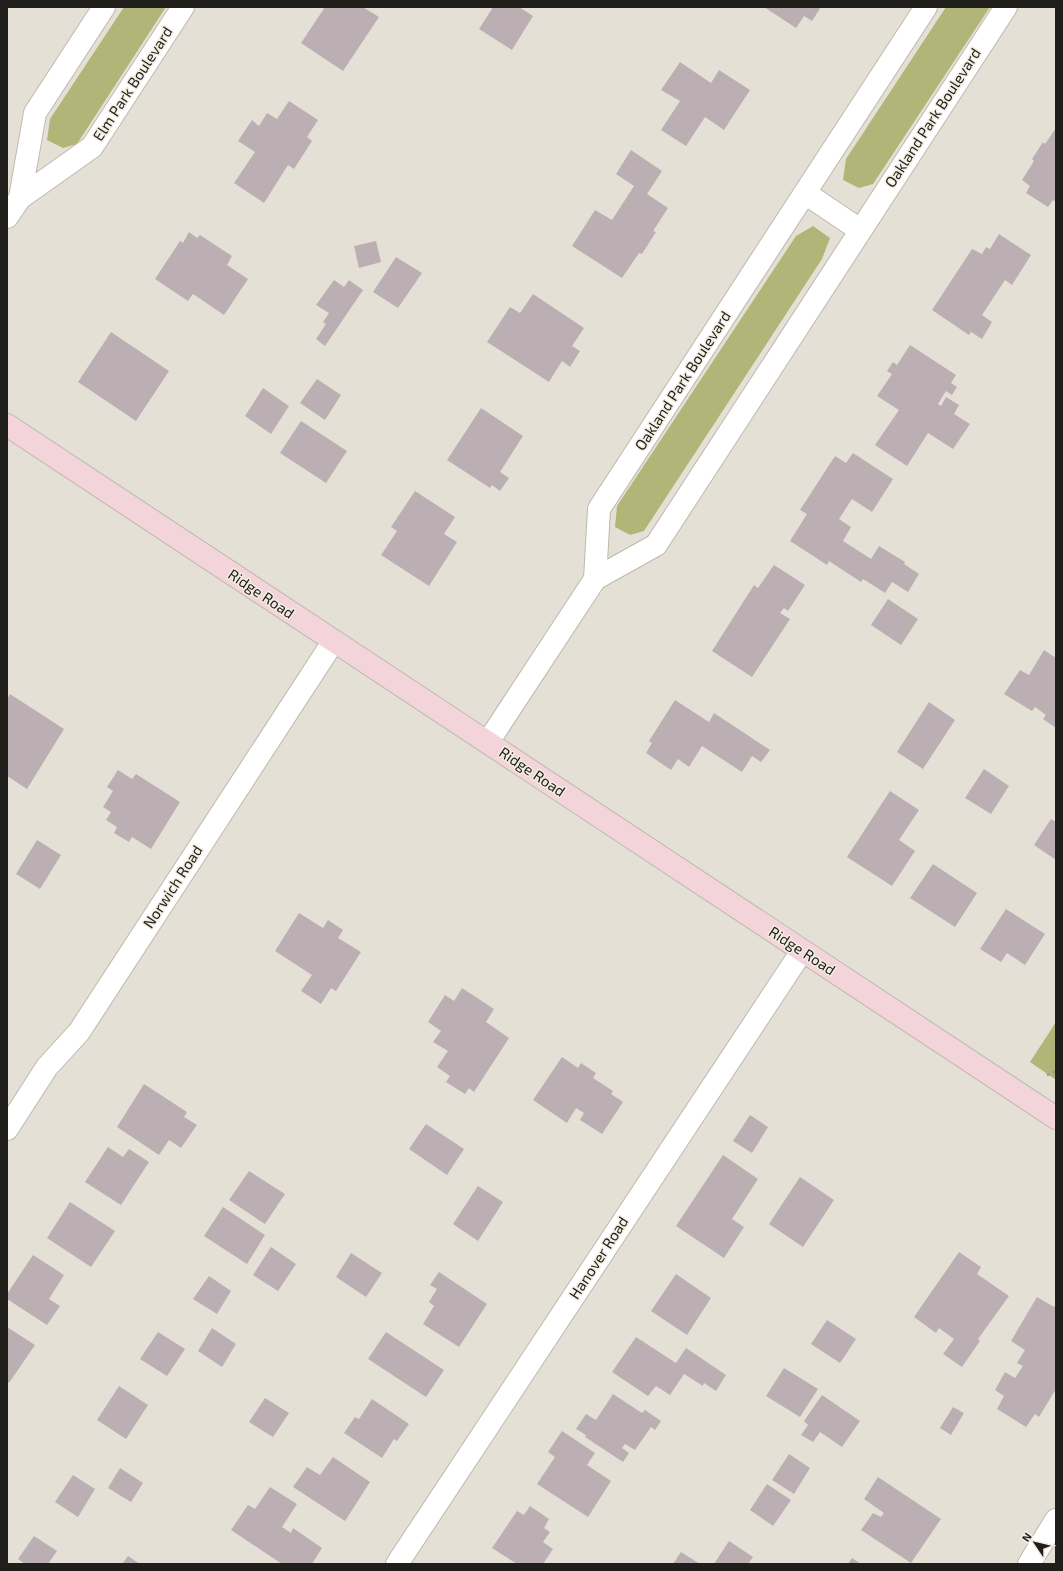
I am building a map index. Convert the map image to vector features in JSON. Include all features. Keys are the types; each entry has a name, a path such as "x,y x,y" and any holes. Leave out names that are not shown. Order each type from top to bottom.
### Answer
{"street":[{"name":"Elm Park Boulevard","path":"20,198 35,113 104,7"},
{"name":"Elm Park Boulevard","path":"7,217 20,198 92,147 183,7"},
{"name":"Oakland Park Boulevard","path":"595,580 599,509 926,7"},
{"name":"Oakland Park Boulevard","path":"488,742 595,580 656,545 1006,7"},
{"path":"805,193 860,230"},
{"name":"Ridge Road","path":"7,425 332,642 488,742 802,952 1056,1118"},
{"name":"Norwich Road","path":"7,1129 47,1067 79,1032 332,642"},
{"name":"Hanover Road","path":"397,1564 802,952"},
{"path":"1029,1564 1056,1520"}],"path":[{"path":"1047,1075 1056,1072"}],"green space":[{"path":"124,7 166,7 77,144 63,148 47,140 50,119"},
{"path":"946,7 990,7 873,184 859,188 843,180 846,159"},
{"path":"813,226 830,238 822,259 644,531 630,535 615,527 617,506 796,236"},
{"path":"1056,1022 1056,1080 1030,1062"}],"building":[{"path":"325,7 363,7 379,17 343,71 301,43"},
{"path":"493,7 519,7 533,16 512,50 479,29"},
{"path":"764,7 821,7 812,21 804,16 796,28"},
{"path":"680,62 711,83 719,70 750,90 724,130 705,117 686,146 661,130 680,101 661,90"},
{"path":"289,101 318,120 307,137 312,141 294,169 288,165 264,203 234,183 255,152 238,141 252,120 259,126 267,113 277,119"},
{"path":"1056,128 1056,202 1053,200 1048,207 1026,193 1030,186 1022,180 1034,161 1032,159 1043,142 1045,144"},
{"path":"631,150 662,171 647,194 668,208 653,231 656,232 642,254 639,253 622,278 572,246 595,210 612,220 634,186 616,174"},
{"path":"189,232 197,238 200,235 232,256 227,265 248,279 224,315 193,294 188,301 155,279 180,241 183,243"},
{"path":"999,234 1031,255 1012,285 1005,280 982,315 992,322 982,339 971,332 969,335 932,310 972,249 982,254 986,247 990,249"},
{"path":"376,241 381,262 359,268 354,246"},
{"path":"396,257 422,273 398,308 373,292"},
{"path":"334,280 344,287 349,280 363,290 325,346 316,339 326,324 323,322 329,313 316,305"},
{"path":"533,294 584,328 572,346 580,351 570,367 562,361 549,382 487,342 510,307 520,313"},
{"path":"111,332 169,371 136,421 78,382"},
{"path":"910,345 956,375 951,383 957,387 952,395 946,391 938,404 941,406 946,397 959,405 954,414 970,424 953,449 928,433 907,466 875,445 899,410 877,396 892,374 887,371 893,362 897,365"},
{"path":"317,379 341,395 325,420 300,403"},
{"path":"263,388 289,406 271,434 245,416"},
{"path":"481,408 523,436 500,472 509,478 500,491 492,485 490,488 447,460"},
{"path":"301,421 347,451 326,483 280,453"},
{"path":"853,453 893,479 872,512 852,499 839,519 851,527 843,541 871,559 879,546 905,562 904,564 919,574 908,592 892,582 885,593 863,579 861,582 829,561 827,565 790,541 807,514 800,510 835,456 846,463"},
{"path":"415,491 455,517 444,534 457,542 429,586 381,555 397,531 391,527"},
{"path":"774,565 805,585 788,611 784,608 780,613 790,619 752,677 712,651 754,585 758,588"},
{"path":"888,599 918,619 901,645 871,625"},
{"path":"1044,650 1056,658 1056,728 1043,719 1046,715 1035,707 1032,711 1004,694 1020,670 1029,675"},
{"path":"10,694 64,729 27,789 7,776 7,699"},
{"path":"675,700 709,722 714,713 770,750 761,762 752,756 742,772 702,746 689,767 678,759 671,770 646,753 652,743 649,741"},
{"path":"929,702 955,720 923,769 897,752"},
{"path":"984,769 1009,786 991,814 965,798"},
{"path":"118,770 132,779 136,774 180,802 151,849 132,837 129,842 114,833 117,827 106,820 111,812 103,807 113,791 107,787"},
{"path":"890,791 919,810 899,840 915,851 892,886 847,857"},
{"path":"1051,819 1056,822 1056,860 1034,845"},
{"path":"37,840 61,855 40,889 16,874"},
{"path":"933,864 977,893 955,927 910,898"},
{"path":"1006,909 1045,934 1025,965 1007,953 1001,962 980,949"},
{"path":"299,913 323,928 328,920 343,930 338,938 361,952 336,991 331,988 321,1004 301,991 312,975 275,951"},
{"path":"462,988 494,1009 486,1022 509,1038 474,1092 469,1088 465,1094 446,1082 450,1076 437,1067 448,1051 433,1042 441,1031 428,1022 445,995 454,1001"},
{"path":"562,1057 578,1068 581,1063 596,1073 593,1078 613,1091 611,1094 623,1102 602,1134 580,1120 584,1113 576,1108 567,1123 533,1100"},
{"path":"144,1084 187,1112 184,1117 197,1125 181,1148 169,1140 159,1155 117,1127"},
{"path":"750,1115 768,1127 752,1153 733,1141"},
{"path":"426,1124 464,1149 447,1175 409,1149"},
{"path":"108,1147 123,1157 129,1149 149,1162 121,1205 85,1182"},
{"path":"723,1155 758,1179 732,1219 744,1227 724,1258 676,1226"},
{"path":"249,1171 285,1194 265,1224 229,1200"},
{"path":"800,1177 834,1200 803,1247 769,1224"},
{"path":"478,1186 503,1202 478,1241 453,1224"},
{"path":"70,1202 115,1231 91,1267 47,1238"},
{"path":"223,1207 265,1235 247,1264 204,1236"},
{"path":"271,1247 296,1264 278,1291 253,1275"},
{"path":"959,1252 981,1267 977,1274 1009,1296 978,1339 980,1341 962,1367 943,1354 954,1339 939,1328 936,1333 914,1317"},
{"path":"351,1253 382,1273 366,1297 336,1277"},
{"path":"33,1255 64,1275 49,1299 60,1306 47,1325 7,1299 7,1294"},
{"path":"439,1272 487,1304 459,1347 423,1324 434,1306 429,1302 437,1289 430,1285"},
{"path":"676,1274 711,1298 687,1335 651,1311"},
{"path":"209,1276 231,1291 217,1314 193,1299"},
{"path":"1037,1297 1054,1307 1056,1304 1056,1389 1039,1417 1035,1414 1026,1427 997,1409 1004,1396 995,1390 1005,1372 1015,1378 1023,1366 1017,1363 1025,1350 1011,1341"},
{"path":"827,1320 856,1339 840,1363 811,1344"},
{"path":"7,1327 35,1345 9,1383 7,1382"},
{"path":"212,1328 236,1344 222,1367 198,1351"},
{"path":"158,1332 185,1349 167,1376 140,1359"},
{"path":"386,1332 444,1370 426,1397 368,1359"},
{"path":"636,1337 676,1363 686,1348 726,1375 716,1391 704,1383 703,1386 684,1374 670,1395 656,1386 648,1396 612,1372"},
{"path":"784,1368 818,1389 800,1417 766,1396"},
{"path":"119,1386 148,1405 126,1439 97,1420"},
{"path":"613,1394 642,1413 645,1410 661,1421 655,1430 651,1427 635,1450 625,1444 622,1448 629,1453 623,1462 585,1437 586,1435 576,1429 586,1414 596,1420"},
{"path":"822,1395 860,1421 842,1447 820,1432 813,1442 801,1435 808,1425 804,1421"},
{"path":"265,1398 289,1413 273,1437 249,1422"},
{"path":"372,1399 409,1424 397,1441 394,1439 382,1458 344,1433 355,1417 359,1419"},
{"path":"953,1407 964,1413 951,1435 940,1428"},
{"path":"562,1431 595,1453 587,1465 611,1481 588,1517 537,1484 555,1457 548,1452"},
{"path":"789,1454 810,1468 794,1494 772,1480"},
{"path":"333,1457 370,1482 345,1521 293,1487 307,1467 320,1475"},
{"path":"120,1468 143,1483 131,1502 108,1488"},
{"path":"73,1475 95,1489 78,1517 55,1502"},
{"path":"878,1477 941,1519 911,1563 861,1530 873,1513 881,1517 884,1513 864,1499"},
{"path":"767,1484 791,1500 773,1526 750,1510"},
{"path":"270,1487 297,1504 282,1527 291,1533 293,1528 322,1548 312,1564 282,1564 231,1530 248,1505 255,1509"},
{"path":"530,1506 549,1519 544,1528 550,1532 543,1542 553,1549 543,1564 517,1564 492,1548 517,1511 524,1515"},
{"path":"34,1536 57,1551 48,1564 25,1564 18,1559"},
{"path":"729,1541 753,1557 748,1564 714,1564"},
{"path":"681,1552 700,1564 673,1564"},
{"path":"128,1556 140,1564 122,1564"},
{"path":"852,1558 861,1564 848,1564"}]}
